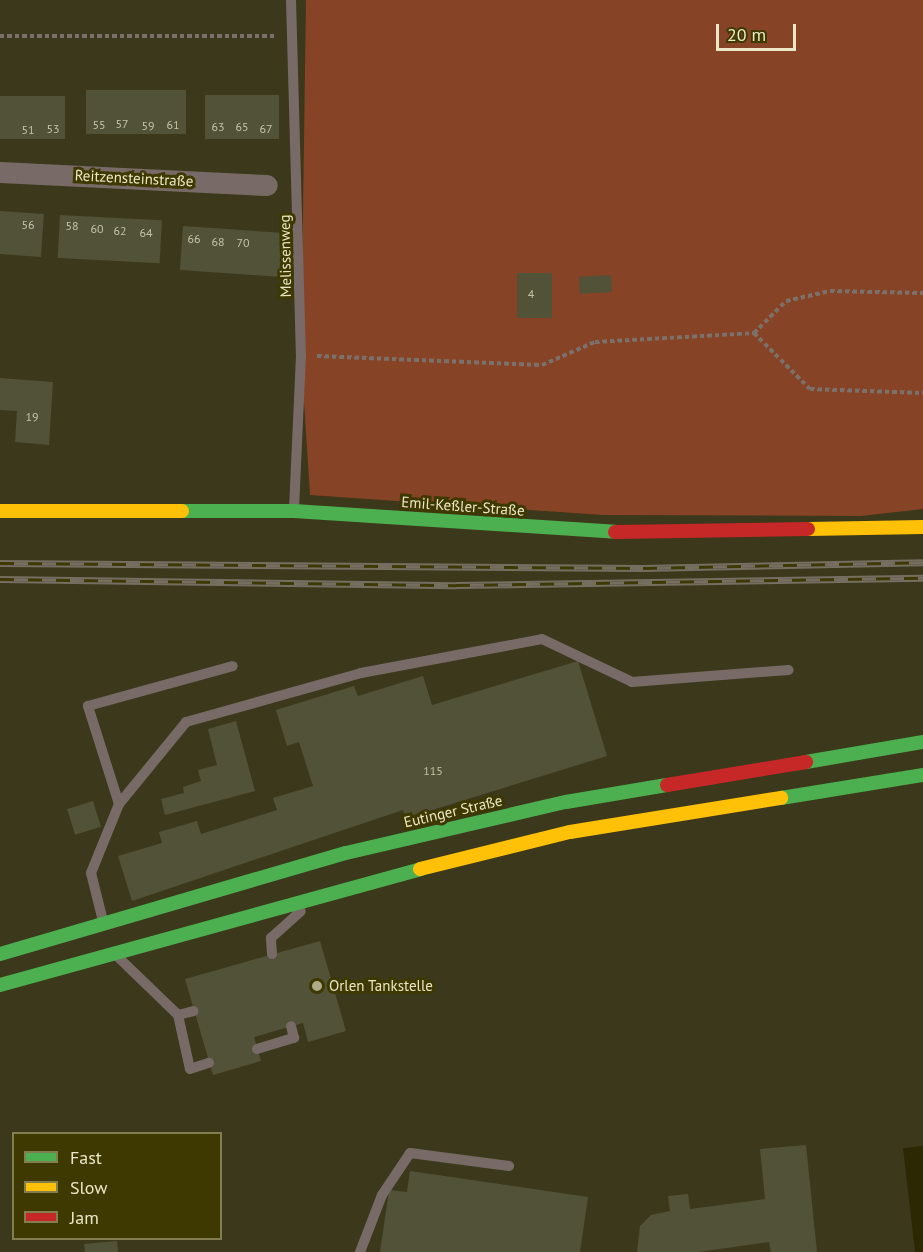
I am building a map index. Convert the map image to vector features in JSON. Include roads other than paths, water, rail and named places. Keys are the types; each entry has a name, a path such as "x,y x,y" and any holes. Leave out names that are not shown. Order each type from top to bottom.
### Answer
{"main road":[{"name":"Emil-Keßler-Straße","path":"0,511 152,505 294,511 608,532 923,527"},
{"name":"Eutinger Straße","path":"0,954 346,854 566,802 923,742"},
{"path":"0,985 112,951 318,895 570,832 923,775"}],"street":[{"name":"Reitzensteinstraße","path":"0,172 267,185"}],"lane":[{"name":"Melissenweg","path":"291,0 301,355 294,511"},
{"path":"103,924 91,873 119,804 186,722 361,673 542,639 632,682 789,670"},
{"path":"119,804 88,706 233,666"},
{"path":"272,954 271,938 318,895"},
{"path":"112,951 178,1015 190,1069 209,1063"},
{"path":"178,1015 194,1011"},
{"path":"257,1049 294,1038 291,1026"},
{"path":"360,1252 382,1195 410,1153 509,1166"}],"railway":[{"path":"0,563 643,568 923,562"},
{"path":"0,579 456,585 923,578"}],"place":[{"name":"Orlen Tankstelle","path":"317,986"}]}
